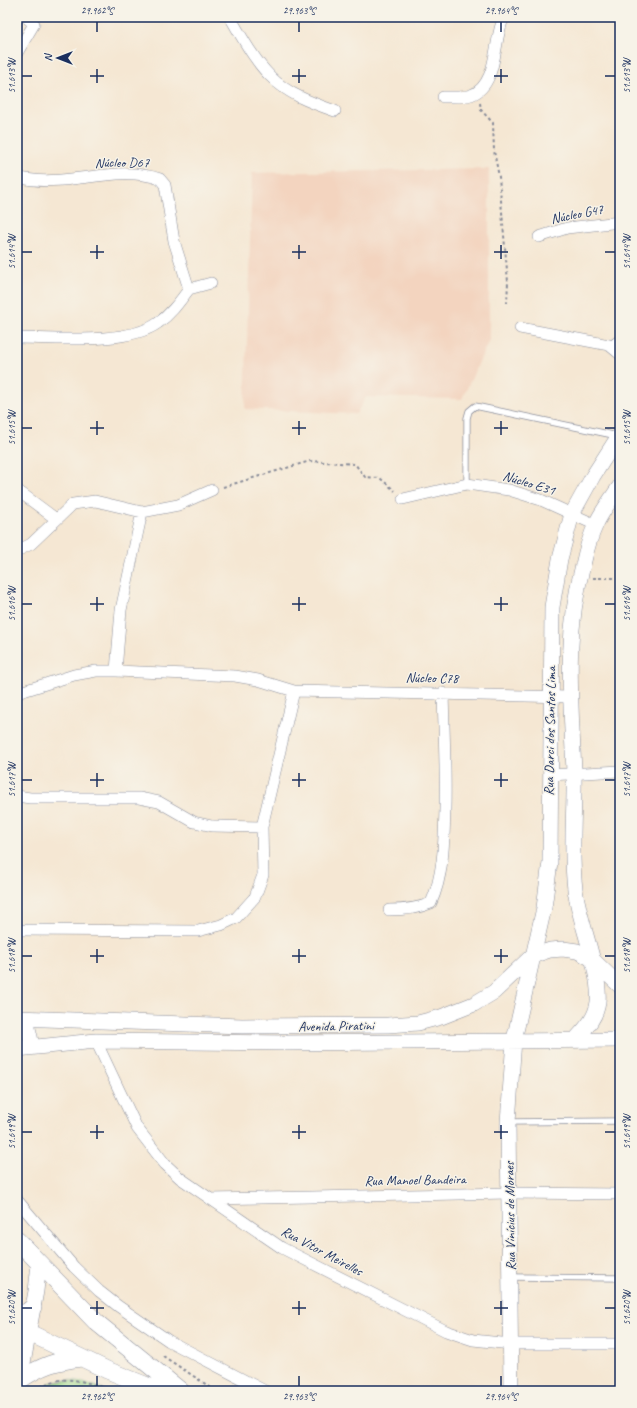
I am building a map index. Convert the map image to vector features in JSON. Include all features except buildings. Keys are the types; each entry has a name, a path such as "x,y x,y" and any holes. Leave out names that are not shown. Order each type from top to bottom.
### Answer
{"main road":[{"path":"17,1240 96,1322 181,1391"},
{"path":"17,1315 26,1312 33,1307"},
{"path":"23,1331 107,1370 160,1391"},
{"path":"19,1385 45,1365 57,1361 83,1358"}],"street":[{"path":"230,17 263,68 271,77 298,96 335,111"},
{"path":"443,97 468,96 478,92 495,62 500,25 504,17"},
{"path":"17,53 33,19"},
{"name":"Núcleo D67","path":"17,177 25,179 67,181 102,175 148,176 160,178 165,185 174,241 189,289"},
{"name":"Núcleo G47","path":"539,238 567,228 620,222"},
{"path":"17,338 107,338 135,334 158,324 174,309 189,289 211,283"},
{"path":"520,328 609,345 620,354"},
{"name":"Rua Darci dos Santos Lima","path":"514,1040 544,908 550,862 550,698 552,607 560,559 572,514 619,435"},
{"name":"Núcleo E31","path":"403,499 467,484 509,490 541,500 596,524"},
{"name":"Rua Darci dos Santos Lima","path":"575,1040 592,1022 596,1011 598,987 592,959 580,919 575,888 574,773 569,697 572,620 579,578 596,524 620,486"},
{"path":"17,490 56,519"},
{"path":"17,552 31,544 73,504 95,501 142,512 178,505 212,490"},
{"path":"116,671 121,610 142,512"},
{"name":"Núcleo C78","path":"17,693 74,675 96,671 116,671 235,676 258,680 294,691 443,693 550,698 569,697"},
{"path":"17,930 198,930 221,925 236,918 255,897 264,875 262,827 294,691"},
{"path":"389,910 408,910 431,903 437,889 444,841 446,767 443,693"},
{"path":"550,775 620,772"},
{"path":"17,796 30,798 139,798 159,802 194,822 212,826 262,827"},
{"name":"Avenida Piratini","path":"22,1018 242,1026 388,1025 418,1022 441,1017 474,1004 494,992 532,956 550,950 563,949 577,951 592,959 620,986"},
{"path":"22,1018 32,1046"},
{"name":"Rua Vinícius de Moraes","path":"511,1391 511,1277 508,1122 514,1040"},
{"name":"Avenida Piratini","path":"17,1049 32,1046 96,1041 292,1043 620,1040"},
{"name":"Rua Vitor Meirelles","path":"96,1041 137,1128 165,1164 180,1178 282,1248 446,1331 473,1340 511,1344 620,1344"},
{"name":"Rua Manoel Bandeira","path":"210,1199 509,1193 620,1194"},
{"path":"17,1200 74,1267 99,1291 118,1306 169,1341 265,1391"},
{"path":"19,1385 23,1331 33,1307 39,1264"}],"lane":[{"path":"609,345 620,337"},
{"path":"467,484 467,418 468,411 475,406 619,435"},
{"path":"508,1122 620,1121"},
{"path":"511,1277 620,1278"}],"path":[{"path":"478,92 481,110 493,123 494,151 499,177 508,282 507,303"},
{"path":"212,490 310,461 332,462 355,464 365,477 380,478 403,499"},
{"path":"579,578 620,578"},
{"path":"36,1391 49,1383 68,1379 84,1381 104,1388"}],"shaded area":[{"path":"489,169 489,340 462,399 366,397 356,414 245,409 252,173"}],"green space":[{"path":"68,1380 83,1382 108,1391 39,1391 50,1383"}]}
